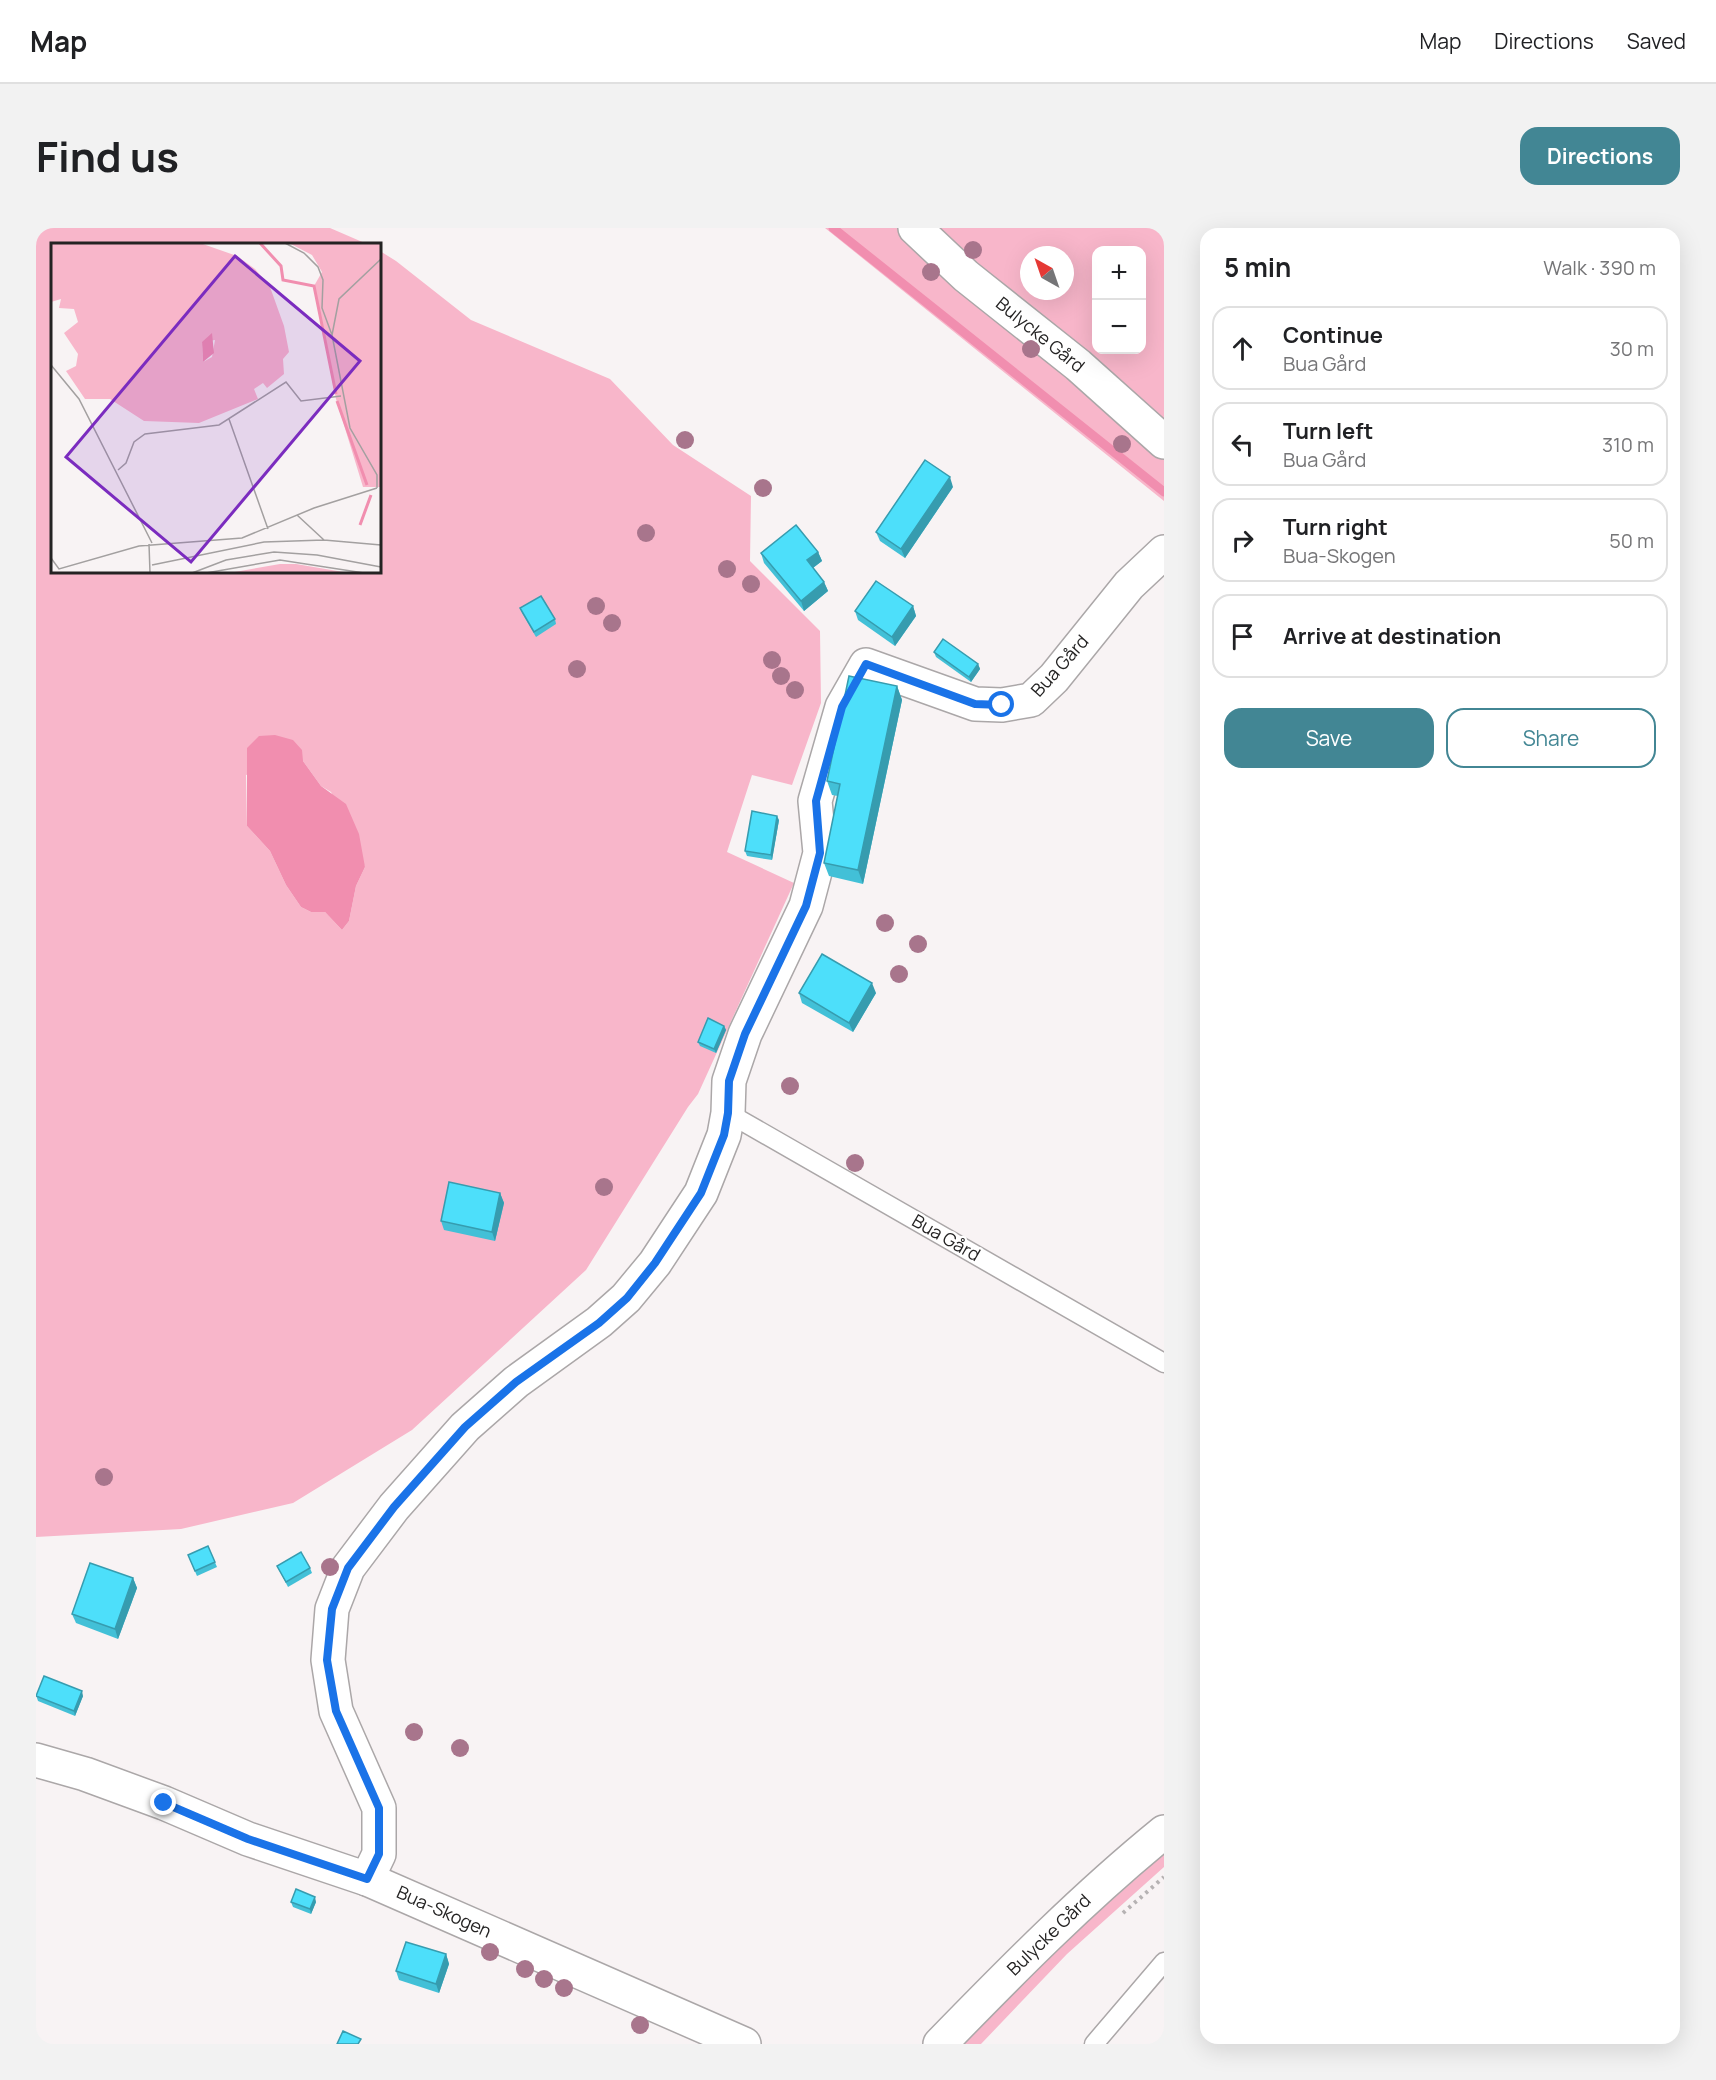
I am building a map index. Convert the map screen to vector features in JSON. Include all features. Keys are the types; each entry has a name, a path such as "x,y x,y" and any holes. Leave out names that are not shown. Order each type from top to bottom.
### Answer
{"street":[{"name":"Bulycke Gård","path":"915,228 966,276 1078,365 1164,442"},
{"name":"Bua Gård","path":"367,1879 379,1854 379,1808 336,1711 327,1660 332,1609 348,1568 394,1507 465,1427 516,1382 599,1323 627,1298 655,1263 701,1193 724,1135 728,1113 729,1081 745,1034 806,906 820,853 816,801 842,707 866,664 975,704 1002,705 1031,700 1054,678 1129,585 1164,552"},
{"name":"Bua-Skogen","path":"36,1760 85,1774 164,1803 248,1839 367,1879 744,2044"},
{"name":"Bulycke Gård","path":"940,2044 1010,1972 1118,1870 1164,1832"}],"lane":[{"name":"Bua Gård","path":"728,1113 1164,1363"},
{"path":"1095,2044 1164,1962"}],"path":[{"path":"1122,1914 1164,1877"}],"shaded area":[{"path":"36,228 330,228 365,243 51,243 51,573 381,573 381,252 471,320 610,379 673,445 751,496 750,561 820,631 821,703 792,785 752,775 727,852 794,883 698,1094 586,1270 412,1430 293,1503 181,1529 36,1537","holes":["303,761 321,786 331,792 365,867 356,886 349,921 342,930 325,912 311,912 301,907 286,885 270,851 247,826 246,775"]},
{"path":"825,228 1164,228 1164,501"},
{"path":"275,735 293,740 302,750 303,761 321,786 346,804 359,834 365,867 356,886 349,921 342,930 325,912 311,912 301,907 286,885 270,851 247,826 247,748 259,736"},
{"path":"1164,1854 1164,1867 1067,1954 981,2044 963,2044 1079,1929"}],"building":[{"path":"925,460 950,477 901,549 876,532"},
{"path":"796,525 818,552 807,560 824,582 801,601 761,553"},
{"path":"876,581 913,606 892,637 855,611"},
{"path":"541,596 555,619 534,632 520,608"},
{"path":"943,639 978,664 969,677 934,652"},
{"path":"849,676 897,686 858,870 824,863 840,784 827,781"},
{"path":"752,811 777,816 771,855 745,851"},
{"path":"822,954 872,983 849,1023 799,993"},
{"path":"708,1018 724,1026 714,1049 698,1042"},
{"path":"449,1182 500,1193 492,1232 441,1221"},
{"path":"208,1546 215,1562 195,1571 188,1555"},
{"path":"301,1552 310,1568 286,1582 277,1566"},
{"path":"90,1563 133,1578 115,1629 72,1614"},
{"path":"44,1676 82,1691 74,1711 36,1696"},
{"path":"296,1889 315,1897 310,1909 291,1902"},
{"path":"406,1942 446,1954 436,1984 396,1971"},
{"path":"343,2031 361,2039 358,2044 337,2044"}],"waterway":[{"path":"833,228 1164,492"}],"route":[{"path":"164,1803 248,1839 367,1879 379,1854 379,1808 336,1711 327,1660 332,1609 348,1568 394,1507 465,1427 516,1382 599,1323 627,1298 655,1263 701,1193 724,1135 728,1113 729,1081 745,1034 806,906 820,853 816,801 842,707 866,664 975,704 1002,705"}]}
